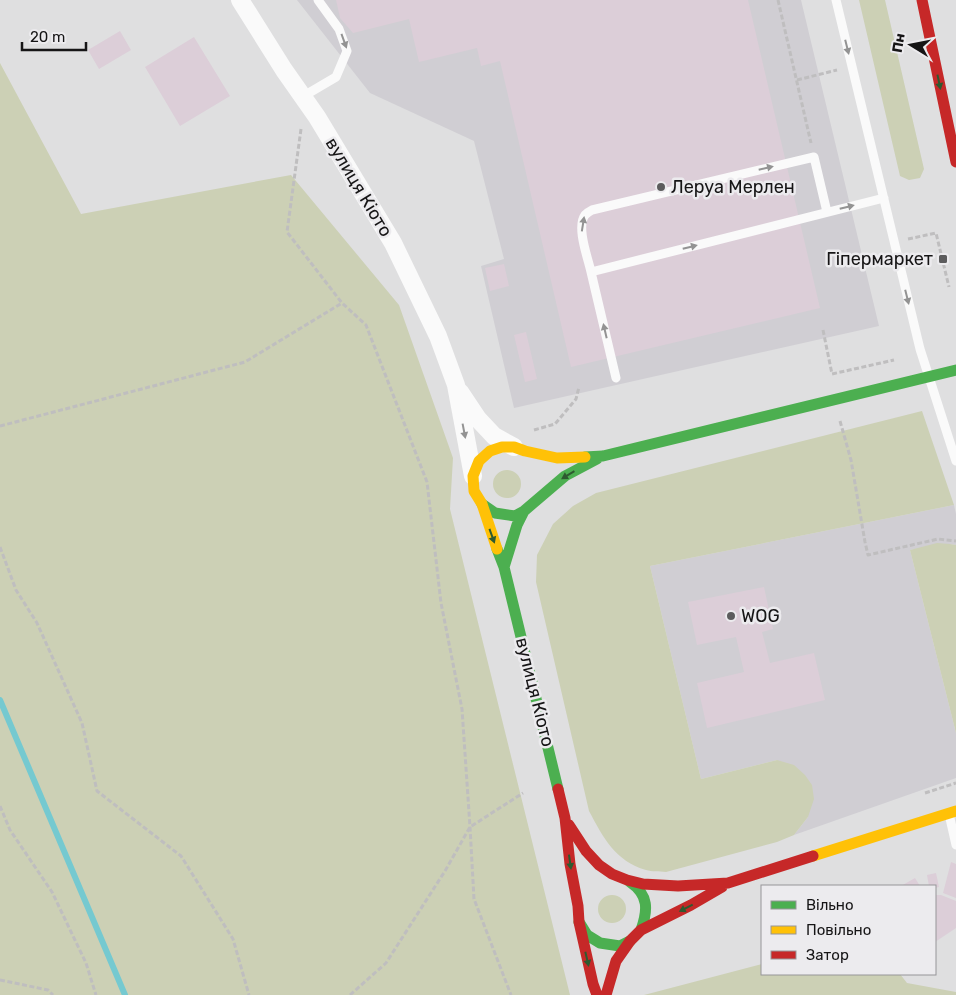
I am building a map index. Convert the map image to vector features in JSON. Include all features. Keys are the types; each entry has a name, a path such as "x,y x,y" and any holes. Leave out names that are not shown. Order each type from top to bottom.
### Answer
{"main road":[{"path":"922,0 956,162"},
{"path":"473,476 479,461 490,451 502,446 557,458 603,456 956,370"},
{"path":"519,449 534,460 537,467"},
{"path":"482,504 494,513 515,516 524,511 565,476 603,456"},
{"name":"вулиця Кіото","path":"473,476 474,491 482,504 504,567 565,818"},
{"path":"536,500 541,480"},
{"path":"504,567 517,525 524,511"},
{"path":"630,882 663,886 700,886 728,883 952,812"},
{"path":"565,818 584,849 600,866 630,882 640,890 646,904 646,916 641,930"},
{"path":"565,818 579,922 597,995"},
{"path":"601,879 619,877"},
{"path":"606,995 616,961 630,941 641,930 691,905 728,883"},
{"path":"578,906 584,892"},
{"path":"579,922 587,935 600,944 620,946 630,941"}],"street":[{"name":"вулиця Кіото","path":"240,0 284,70 317,117 392,243 438,336 456,385"},
{"path":"456,385 478,419 494,436 519,449"},
{"path":"456,385 473,476"}],"lane":[{"path":"302,97 336,77 347,51 339,29 318,0"},
{"path":"836,0 920,349 956,461"},
{"path":"616,378 582,234 582,224 585,215 592,210 814,157 827,212"},
{"path":"591,272 884,198"},
{"path":"952,812 956,845"}],"path":[{"path":"778,0 814,157"},
{"path":"797,80 844,68"},
{"path":"301,129 287,232 342,303 366,325 427,482 441,603 462,709 474,900 511,995"},
{"path":"894,242 936,233 949,287"},
{"path":"0,426 245,362 342,303"},
{"path":"823,330 832,374"},
{"path":"528,431 555,424 576,399 579,387"},
{"path":"840,420 851,460 868,555 938,539 956,540"},
{"path":"0,547 16,590 37,623 82,723 98,791 181,856 232,939 248,995"},
{"path":"925,793 956,783"},
{"path":"350,995 386,963 470,827 523,793"},
{"path":"0,806 10,830 52,892 86,963 96,995"},
{"path":"0,980 48,990 54,995"}],"shaded area":[{"name":"Леруа Мерлен","path":"297,0 801,0 879,326 514,408 481,266 504,259 474,141 370,93"},
{"path":"954,505 956,514 956,545 950,544 910,550 956,733 956,778 794,835 808,817 777,760 701,779 650,566"}],"green space":[{"path":"859,0 885,0 924,169 920,178 909,180 900,176"},
{"path":"0,63 81,214 291,175 399,305 453,458 450,509 570,995 0,995"},
{"path":"922,411 954,505 650,566 701,779 777,760 794,765 805,775 812,785 814,799 808,817 794,835 777,842 666,872 646,870 626,861 605,839 589,811 536,582 537,555 553,524 573,506 596,493"},
{"path":"507,470 517,474 521,484 517,494 507,498 497,494 493,484 497,474"},
{"path":"937,543 956,545 956,733 910,550"},
{"path":"612,895 622,899 626,909 622,919 612,923 602,919 598,909 602,899"},
{"path":"761,964 761,975 901,975 907,983 956,992 956,995 644,995"}],"building":[{"name":"Леруа Мерлен","path":"336,0 748,0 820,308 571,367 500,61 481,66 477,48 419,62 409,19 353,33 340,18"},
{"path":"120,31 131,50 99,69 88,50"},
{"path":"194,37 230,96 180,126 145,67"},
{"path":"504,264 509,286 490,291 485,268"},
{"path":"526,332 537,379 525,382 514,335"},
{"path":"764,587 773,629 762,632 770,663 814,653 825,700 707,728 697,683 744,672 736,637 697,645 688,602"},
{"path":"951,862 956,864 956,898 943,893"},
{"path":"936,873 939,887 929,885 927,875"},
{"path":"915,878 919,885 903,885"},
{"path":"936,895 956,901 956,928 936,941"}],"waterway":[{"path":"0,700 125,995"}],"traffic: fast":[{"path":"585,457 603,456 956,370"},
{"path":"482,504 495,513 515,516 524,511 565,476 597,459"},
{"path":"504,567 517,525 524,511"},
{"path":"497,549 504,567 558,789"},
{"path":"630,882 641,892 644,898 646,909 641,930"},
{"path":"579,922 587,935 600,943 620,946 630,941"}],"traffic: slow":[{"path":"497,549 482,504 474,491 473,476 479,461 490,451 502,447 514,447 557,458 585,457"},
{"path":"813,856 956,811"}],"traffic: jam":[{"path":"922,0 956,162"},
{"path":"558,789 565,818 579,922 597,995"},
{"path":"569,825 586,851 599,865 612,874 643,884 678,886 728,883 813,856"},
{"path":"606,995 616,961 630,941 641,930 722,887"}],"place":[{"name":"Леруа Мерлен","path":"661,187"},
{"name":"Гіпермаркет","path":"943,259"},
{"name":"WOG","path":"731,616"}]}
